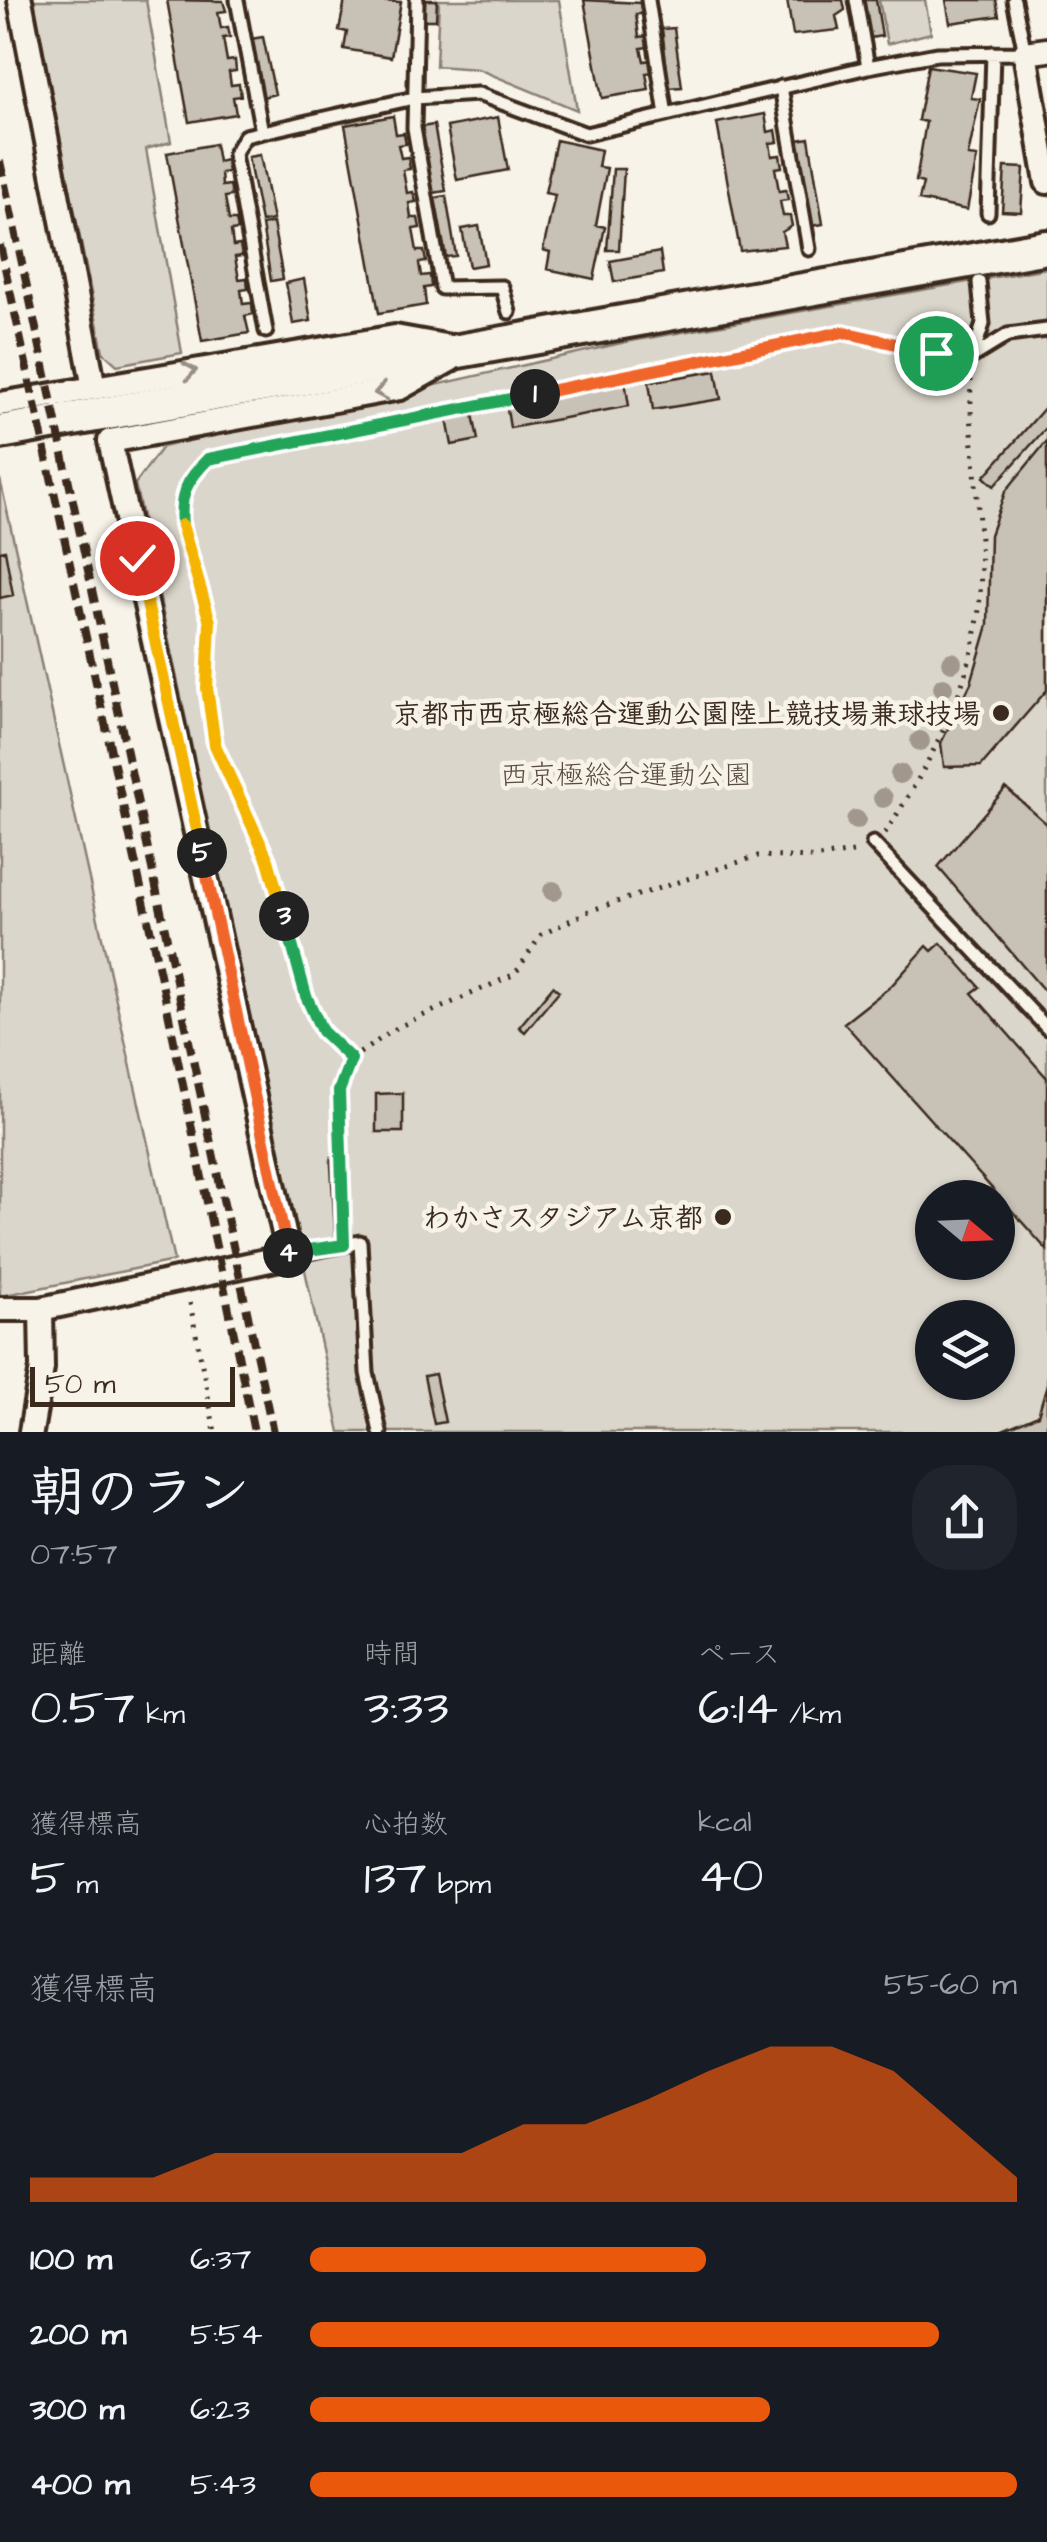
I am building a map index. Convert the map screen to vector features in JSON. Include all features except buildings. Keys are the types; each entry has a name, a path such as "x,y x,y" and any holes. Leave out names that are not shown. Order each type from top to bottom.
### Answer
{"street":[{"path":"20,0 94,388"},
{"path":"1036,51 1047,182"},
{"path":"0,432 1047,247"},
{"path":"0,404 395,337 468,350"},
{"path":"0,1309 41,1309 289,1256 110,441 400,388 468,350"},
{"path":"31,1432 42,1368 41,1309"}],"lane":[{"path":"237,0 262,132"},
{"path":"418,0 414,128 442,288 502,287 509,312"},
{"path":"648,0 666,115"},
{"path":"856,0 868,67"},
{"path":"266,331 234,154 245,136 414,98 478,94 586,134 937,54 1036,51 1014,0"},
{"path":"988,212 992,53"},
{"path":"781,87 809,249"},
{"path":"972,358 984,324 979,282"},
{"path":"972,358 1008,335 1047,330"},
{"path":"872,843 1047,1028"},
{"path":"339,1161 344,1245"},
{"path":"289,1256 360,1242 367,1374 380,1432"}],"path":[{"path":"339,1161 339,1091 351,1059 398,1027 514,974 541,936 589,911 758,856 858,854 883,836 905,802 965,672 975,637 979,594 969,436 972,358 843,332 208,459 188,479 180,504 184,542 210,622 207,688 215,745 268,860 306,996 322,1031 351,1059"},
{"path":"185,1279 216,1432"}],"green space":[{"path":"32,0 146,0 171,142 146,149 182,353 117,365 103,352"},
{"path":"439,0 559,0 577,110 478,69 436,66"},
{"path":"879,0 925,0 931,33 887,44"},
{"name":"西京極総合運動公園","path":"1047,268 1047,1432 340,1432 135,484 162,447 626,342"},
{"path":"0,479 174,1261 0,1296"}],"railway":[{"path":"0,161 273,1432"},
{"path":"0,245 165,997 254,1432"}],"place":[{"name":"京都市西京極総合運動公園陸上競技場兼球技場","path":"1001,713"},
{"name":"わかさスタジアム京都","path":"723,1217"}],"route":[{"path":"137,558 289,1256 344,1245 339,1091 351,1059 322,1031 306,996 268,860 215,745 207,688 210,622 184,542 180,504 188,479 208,459 843,332 936,353"}]}
